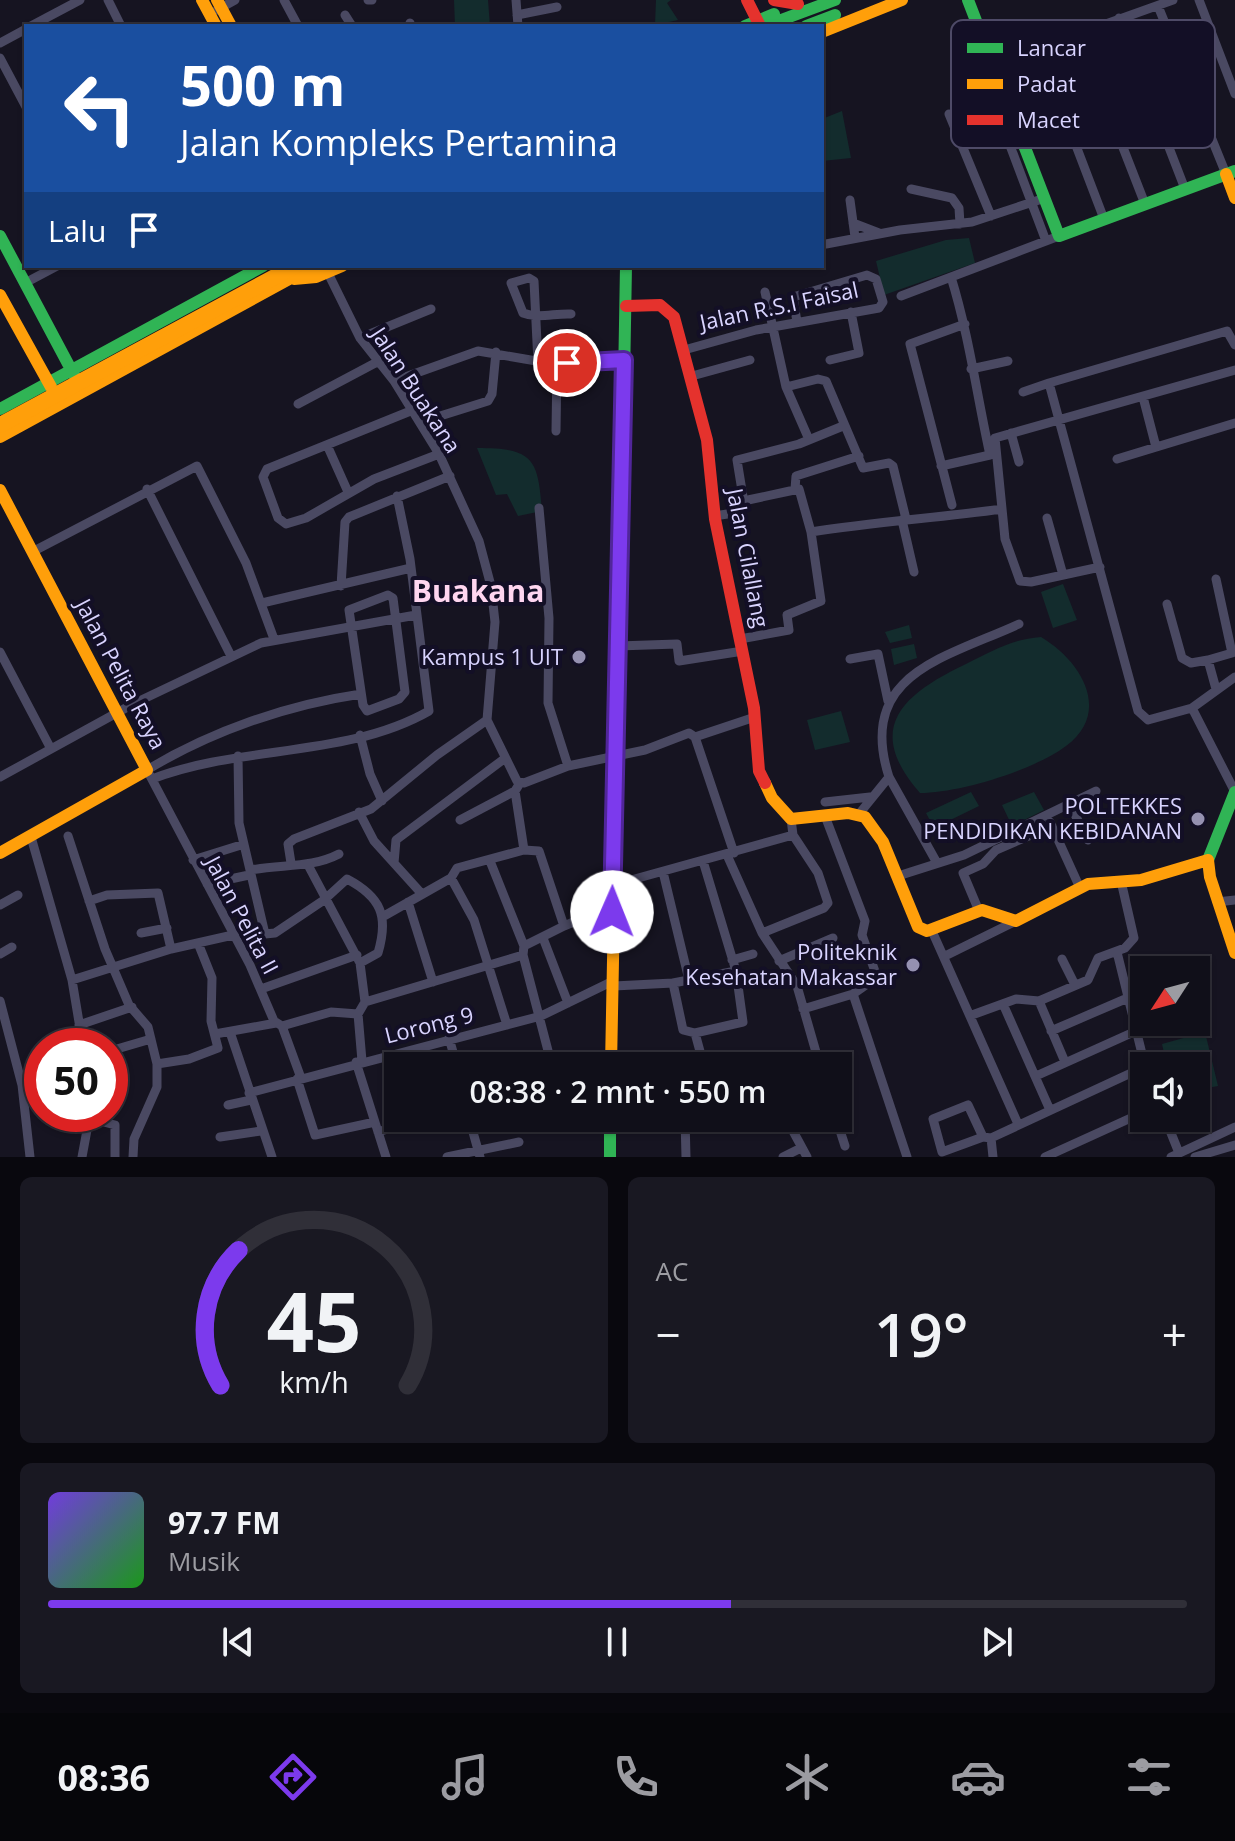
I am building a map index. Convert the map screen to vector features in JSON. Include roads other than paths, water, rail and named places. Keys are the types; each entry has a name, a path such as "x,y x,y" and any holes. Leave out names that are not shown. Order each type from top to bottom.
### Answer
{"main road":[{"path":"747,0 757,24"},
{"path":"774,0 803,2"},
{"path":"760,24 835,0"},
{"path":"812,24 878,0"},
{"path":"824,29 894,0"},
{"path":"824,29 902,0"},
{"path":"968,0 976,20"},
{"path":"759,24 803,2"},
{"path":"217,8 229,24"},
{"path":"1019,148 1052,239 1231,173 1235,198"},
{"path":"0,236 84,392"},
{"path":"0,409 259,268"},
{"path":"0,419 288,270 328,268"},
{"path":"611,1052 626,268"},
{"path":"0,437 84,392 288,270"},
{"path":"0,425 288,270"},
{"path":"0,295 61,405"},
{"name":"Jalan Cilallang","path":"626,306 666,306 674,317 707,440 714,516 755,717 757,758 763,782 792,827"},
{"name":"Jalan Pelita Raya","path":"0,853 149,775 1,495"},
{"path":"792,827 825,809 859,814 877,830 918,927 932,931 979,911 989,910 1016,921 1094,882 1152,877 1208,860 1221,840 1222,815 1235,792"},
{"path":"1208,860 1217,902 1235,953"},
{"path":"610,1132 610,1157"}],"street":[{"path":"34,24 80,0"},
{"path":"108,0 120,24"},
{"path":"284,0 297,24"},
{"path":"516,0 518,24"},
{"path":"1113,20 1173,0"},
{"path":"1199,0 1207,20"},
{"path":"1158,6 1164,20"},
{"path":"517,15 557,7"},
{"path":"345,15 351,24"},
{"path":"0,43 24,29"},
{"path":"1215,42 1235,94"},
{"path":"0,58 22,89"},
{"path":"949,114 951,119"},
{"path":"1215,136 1231,173"},
{"path":"963,148 991,216"},
{"path":"1077,148 1104,219"},
{"path":"1123,148 1145,204"},
{"path":"1169,148 1185,189"},
{"path":"911,189 952,198 959,208 960,224"},
{"path":"850,200 855,237"},
{"path":"826,244 879,233 960,224 1039,200"},
{"path":"853,223 879,233"},
{"path":"901,296 1052,239"},
{"path":"25,283 53,268"},
{"name":"Jalan Buakana","path":"328,268 360,338 394,381 439,454 479,541 491,586 495,631 486,700 487,720 517,787"},
{"name":"Jalan R.S.I Faisal","path":"684,350 883,304 876,279 867,275 792,298 797,322"},
{"path":"951,277 965,324 971,369 1008,551 1020,581 1100,567"},
{"path":"765,292 786,387 807,435"},
{"path":"360,338 431,309"},
{"path":"830,360 859,353 851,312"},
{"path":"538,363 537,316 571,314"},
{"path":"952,505 910,344 965,324"},
{"path":"1023,392 1227,331 1235,345"},
{"path":"394,381 470,353 496,352 538,363 624,360"},
{"path":"421,422 488,401 492,394 496,352"},
{"path":"692,376 750,360"},
{"path":"298,404 379,361"},
{"path":"971,369 1008,361"},
{"path":"556,431 557,363"},
{"path":"999,505 994,440 1235,370"},
{"path":"786,387 824,379 865,469 892,464 914,572"},
{"path":"1049,383 1141,716 1148,720 1192,708 1235,677"},
{"path":"1143,397 1156,447"},
{"path":"413,410 267,469 263,477 278,518 286,524 300,521 348,492 439,454"},
{"path":"1117,459 1235,423"},
{"path":"744,503 737,460 799,444 843,426"},
{"path":"1011,433 1019,462"},
{"path":"327,445 348,492"},
{"path":"941,466 990,455"},
{"path":"795,489 796,476 859,456"},
{"path":"32,552 192,466 200,469 262,603 274,639"},
{"path":"341,586 346,520 450,476"},
{"path":"147,489 231,656"},
{"path":"618,646 677,644 679,661 789,630 786,617 821,601 811,532 802,494 795,489"},
{"path":"714,516 734,513 744,503 795,489"},
{"path":"149,775 238,756 274,754 360,735 429,711 411,568 397,496"},
{"path":"811,532 922,516 938,519 999,505"},
{"path":"539,508 549,629 548,703 568,766"},
{"path":"1047,518 1063,575"},
{"path":"262,603 411,568"},
{"path":"1167,604 1182,658 1191,663 1234,653 1216,579"},
{"path":"391,595 395,619 405,692 399,699 367,711 361,694 352,607 391,595"},
{"path":"1,773 231,656 274,639 416,615"},
{"path":"937,863 889,777 880,744 888,701 930,664 1019,624"},
{"path":"0,652 51,749"},
{"path":"850,659 878,654 888,701"},
{"path":"1208,660 1216,689"},
{"path":"149,775 244,725 361,694"},
{"path":"1192,708 1235,792"},
{"path":"695,737 755,717"},
{"path":"291,863 290,842 382,801 423,765 487,720"},
{"path":"460,820 517,787 568,766 616,757 689,733 695,737 730,854 762,933 797,986 816,1052"},
{"path":"360,735 370,774 382,801"},
{"path":"238,756 238,820 260,922 267,936 324,900 347,879 368,893 384,916 378,953 261,989"},
{"path":"394,863 396,840 504,759"},
{"name":"Jalan Pelita II","path":"149,775 279,1024 315,1135 377,1127"},
{"path":"859,814 889,777"},
{"path":"517,787 524,850"},
{"path":"898,876 964,855 1096,791"},
{"path":"803,1009 853,994 877,977 862,935 865,921 825,809 870,797"},
{"path":"1070,805 1088,840"},
{"path":"359,812 374,841 421,893"},
{"path":"1047,815 1080,888"},
{"path":"979,911 963,873 983,864 996,850 1052,826"},
{"path":"613,885 730,854 792,827 818,873 828,903 824,908 762,933"},
{"path":"68,836 113,966 132,1007 142,1015 157,1064 157,1087 134,1139 133,1157"},
{"path":"31,837 72,980 80,1028"},
{"path":"193,860 241,845"},
{"path":"384,916 451,878 457,868 524,850 539,851 564,926"},
{"path":"207,884 291,863 317,865 339,854"},
{"path":"490,861 524,951 549,1052"},
{"path":"673,983 681,1028 688,1033 743,1022 734,966 703,861"},
{"path":"308,865 358,959 365,1002 358,1014 359,1062 386,1157"},
{"path":"663,872 689,980"},
{"path":"451,878 474,920 507,1025"},
{"path":"972,1015 1021,999 1039,1001 1091,977 1098,958 1117,952 1134,938 1121,881"},
{"path":"89,901 152,891 158,893 171,949"},
{"path":"0,905 18,895"},
{"path":"1217,902 1235,900"},
{"path":"408,902 433,982"},
{"path":"365,1002 488,965 524,951 564,926 612,906"},
{"path":"945,956 1016,921"},
{"path":"141,933 167,928"},
{"path":"932,931 1018,1124"},
{"path":"72,980 171,949 233,935"},
{"path":"543,938 568,1003"},
{"path":"779,961 833,938"},
{"path":"157,1064 215,1051 218,1045 211,1021 212,978 198,943"},
{"path":"0,954 12,947"},
{"path":"1051,1031 1130,997 1117,952"},
{"path":"613,983 689,980 734,966 753,954"},
{"path":"1062,959 1075,985"},
{"name":"Lorong 9","path":"228,1105 299,1078 541,1016 613,983"},
{"path":"853,994 907,1157"},
{"path":"0,1001 22,1085 30,1157"},
{"path":"1039,1001 1065,1062"},
{"path":"1003,1004 1050,1110"},
{"path":"79,1025 132,1007"},
{"path":"215,1034 331,1012 358,1014"},
{"path":"230,1032 272,1157"},
{"path":"695,1033 700,1052"},
{"path":"1036,1076 1130,1034"},
{"path":"449,1038 453,1052"},
{"path":"128,1046 151,1039"},
{"path":"993,1157 987,1137 968,1105 933,1118 943,1154 987,1137 1018,1124 1130,1073"},
{"path":"1045,1157 1130,1118"},
{"path":"377,1127 384,1126"},
{"path":"1184,1155 1235,1127"},
{"path":"220,1137 261,1131"},
{"path":"82,1157 87,1132"},
{"path":"115,1132 115,1157"},
{"path":"473,1132 478,1153"},
{"path":"685,1132 686,1157"},
{"path":"783,1157 804,1152 793,1132"},
{"path":"840,1132 845,1146"},
{"path":"1172,1132 1184,1155"},
{"path":"447,1157 478,1153 519,1142"},
{"path":"1184,1155 1235,1145"}],"place":[{"name":"Kampus 1 UIT","path":"579,657"},
{"name":"POLTEKKES PENDIDIKAN KEBIDANAN","path":"1198,819"},
{"name":"Politeknik Kesehatan Makassar","path":"913,965"}],"district":[{"name":"Buakana","path":"478,592"}]}
